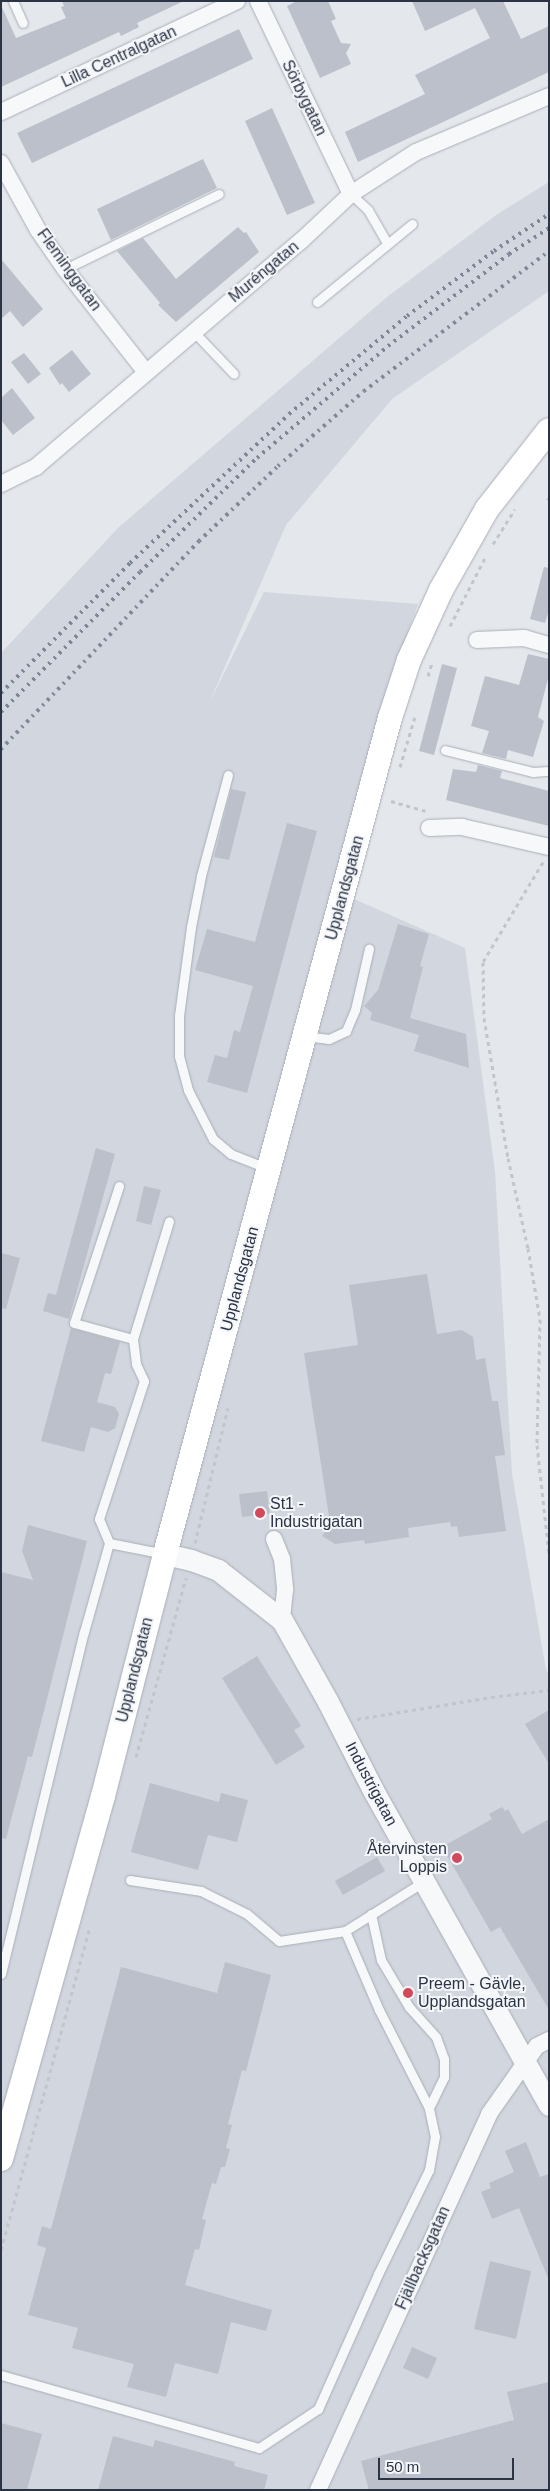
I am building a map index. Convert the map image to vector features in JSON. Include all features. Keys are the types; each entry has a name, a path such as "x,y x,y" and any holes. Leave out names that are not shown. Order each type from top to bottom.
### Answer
{"main road":[{"name":"Upplandsgatan","path":"1,2159 103,1796 165,1554 390,718 409,660 441,590 488,509 549,430"}],"street":[{"name":"Lilla Centralgatan","path":"1,112 237,1"},
{"name":"Sörbygatan","path":"258,1 351,194"},
{"name":"Muréngatan","path":"1,484 36,467 146,371 301,241 351,194 416,152 549,96"},
{"name":"Fleminggatan","path":"1,163 38,230 65,269 146,371"},
{"path":"477,640 524,638 549,645"},
{"path":"429,828 462,827 547,854"},
{"path":"274,1539 282,1559 285,1590 282,1620"},
{"name":"Industrigatan","path":"165,1554 191,1560 218,1570 282,1620 339,1722 373,1790 423,1882 549,2105"},
{"name":"Fjällbacksgatan","path":"318,2490 488,2114 537,2046 549,2040"}],"lane":[{"path":"13,1 23,23"},
{"path":"65,269 219,194"},
{"path":"351,194 368,210 388,244"},
{"path":"317,302 412,224"},
{"path":"193,331 234,374"},
{"path":"445,750 533,772 549,771"},
{"path":"228,775 201,876 191,927 179,1016 179,1056 188,1090 213,1139 231,1154 269,1169"},
{"path":"305,1036 329,1039 346,1032 355,1010 370,949"},
{"path":"119,1186 74,1323 133,1339"},
{"path":"1,1974 84,1632 109,1543 99,1519 144,1381 136,1364 133,1339 169,1221"},
{"path":"109,1543 165,1554"},
{"path":"130,1880 201,1891 246,1914 279,1941 346,1931 423,1882"},
{"path":"371,1914 381,1960 409,2007 436,2036 444,2059 444,2077 429,2108"},
{"path":"1,2375 259,2448 318,2409 378,2274 429,2170 435,2136 429,2108 379,2010 346,1931"}],"path":[{"path":"492,546 518,505"},
{"path":"446,633 487,555"},
{"path":"425,683 434,658"},
{"path":"399,771 417,707"},
{"path":"389,810 393,793"},
{"path":"391,801 426,811 429,828"},
{"path":"547,854 483,962 484,1018 508,1158 528,1248 540,1319 537,1445 549,1553"},
{"path":"339,1722 491,1697 549,1690"}],"shaded area":[{"path":"549,182 549,291 392,399 286,525 208,706 264,592 418,604 379,712 336,891 465,948 495,1172 512,1474 546,1670 549,1674 549,2490 1,2490 1,653 119,527 387,297 499,213"}],"building":[{"path":"62,1 184,1 137,23 139,27 121,36 119,32 1,87 1,5 16,38 66,18 61,7 64,6"},
{"path":"297,1 328,1 336,19 331,21 341,43 351,44 346,53 351,64 320,78 287,6"},
{"path":"412,1 503,1 521,39 549,26 549,72 358,162 345,132 425,94 415,75 490,38 475,8 425,31"},
{"path":"239,29 253,59 32,163 17,133"},
{"path":"272,108 315,203 287,215 245,121"},
{"path":"203,159 217,188 111,240 97,209"},
{"path":"238,227 244,233 246,232 259,252 176,322 158,305 160,303 117,251 143,238 176,279"},
{"path":"1,259 43,309 23,327 10,311 1,319"},
{"path":"72,350 91,374 69,392 62,383 60,385 49,368"},
{"path":"24,353 41,374 28,384 11,362"},
{"path":"12,388 35,418 13,435 1,420 1,398"},
{"path":"544,567 549,568 549,610 545,623 530,619"},
{"path":"528,654 549,659 549,675 538,717 544,721 533,757 508,750 506,759 482,753 489,731 471,726 485,676 519,685"},
{"path":"442,664 457,668 434,755 419,751"},
{"path":"478,765 502,771 500,778 549,791 549,826 446,800 453,769 476,772"},
{"path":"231,789 246,792 229,860 214,857"},
{"path":"287,823 317,831 247,1093 207,1082 215,1055 227,1058 234,1030 240,1032 253,986 195,970 207,929 255,942"},
{"path":"398,924 429,934 420,966 423,967 410,1018 466,1034 469,1068 414,1051 419,1035 370,1020 372,1013 364,1006 378,990"},
{"path":"96,1148 115,1154 69,1319 43,1311 48,1293 56,1295"},
{"path":"144,1186 161,1190 151,1225 136,1221"},
{"path":"1,1253 20,1258 6,1309 1,1308"},
{"path":"427,1274 437,1334 462,1330 473,1337 476,1360 485,1358 492,1401 498,1401 505,1455 495,1456 506,1531 459,1537 457,1526 451,1527 450,1522 408,1528 409,1537 365,1544 364,1540 335,1544 322,1536 330,1523 304,1353 358,1345 349,1285"},
{"path":"71,1328 120,1342 111,1374 105,1373 97,1402 115,1407 119,1414 115,1428 108,1432 91,1427 84,1452 41,1441"},
{"path":"267,1491 270,1514 242,1517 239,1494"},
{"path":"28,1525 87,1541 32,1757 28,1756 6,1839 1,1838 1,1572 33,1580 22,1551"},
{"path":"257,1656 301,1726 294,1730 305,1747 276,1765 222,1678"},
{"path":"549,1710 549,1764 525,1724"},
{"path":"150,1783 219,1802 221,1793 248,1800 237,1842 208,1835 198,1870 131,1852"},
{"path":"502,1807 505,1811 508,1809 522,1834 549,1819 549,2010 500,1927 491,1932 442,1847 492,1819 489,1814"},
{"path":"377,1857 385,1871 343,1895 335,1881"},
{"path":"225,1962 271,1975 246,2071 242,2070 228,2124 232,2125 226,2148 230,2149 225,2167 221,2167 216,2184 212,2183 202,2219 206,2220 199,2250 195,2249 185,2285 272,2310 266,2331 231,2322 218,2374 175,2363 166,2397 127,2387 134,2364 72,2348 78,2328 28,2315 46,2248 37,2245 42,2226 51,2229 121,1967 217,1993"},
{"path":"526,2142 540,2177 549,2174 548,2278 519,2208 492,2219 481,2192 491,2188 489,2183 514,2172 505,2151"},
{"path":"490,2261 531,2271 516,2339 474,2329"},
{"path":"412,2347 437,2358 428,2379 403,2368"},
{"path":"549,2382 549,2490 369,2490 361,2461 514,2420 507,2392"},
{"path":"1,2423 42,2434 27,2490 1,2490"},
{"path":"113,2436 153,2447 155,2440 235,2462 234,2466 268,2475 264,2490 98,2490"}],"railway":[{"path":"1,693 130,563 289,414 407,316 494,251 549,214"},
{"path":"1,712 257,458 388,346 509,254 549,228"},
{"path":"1,749 199,541 278,466 364,391 549,251"}],"place":[{"name":"St1 - Industrigatan","path":"260,1513"},
{"name":"Återvinsten Loppis","path":"457,1858"},
{"name":"Preem - Gävle, Upplandsgatan","path":"408,1993"}]}
